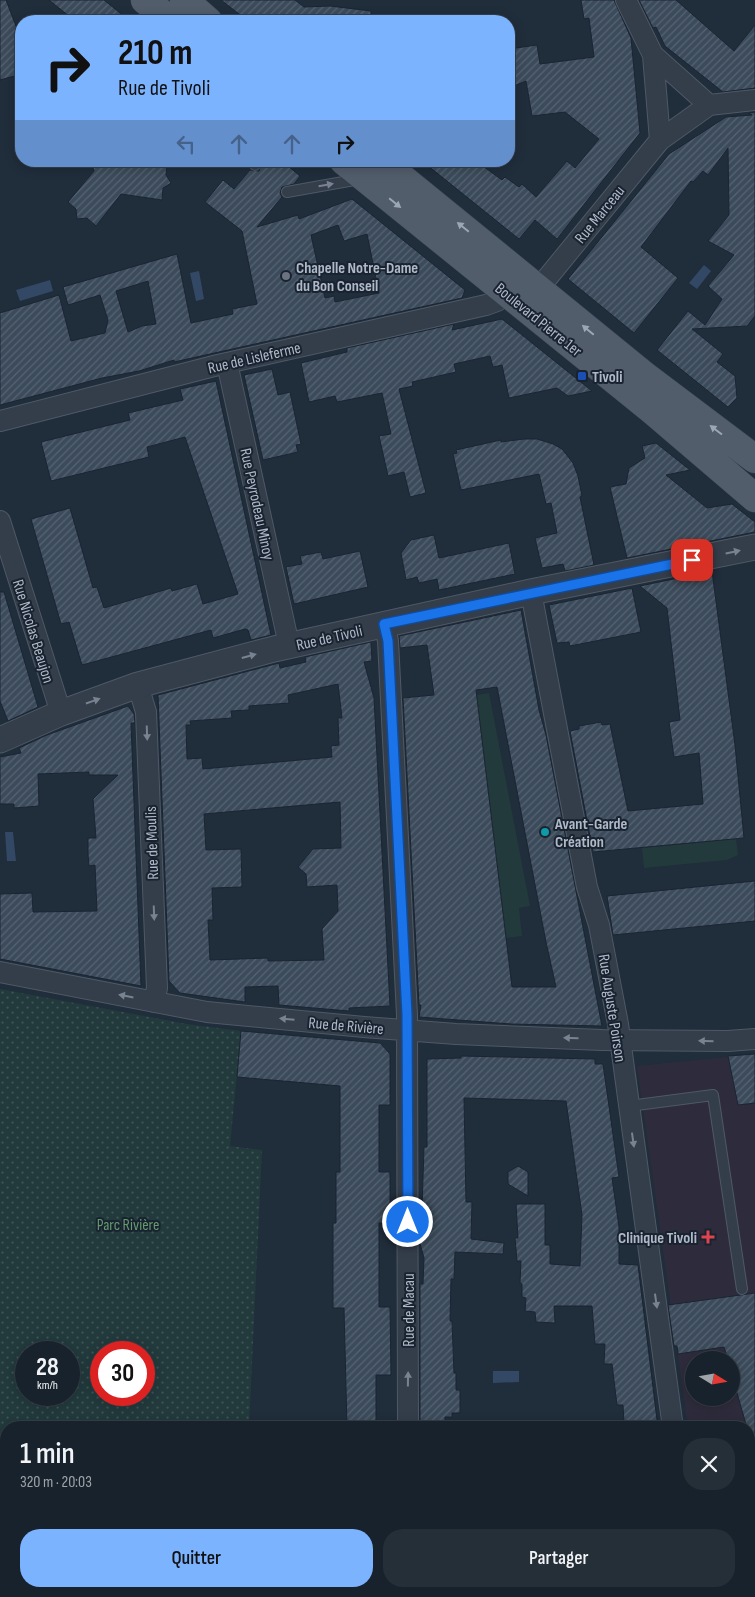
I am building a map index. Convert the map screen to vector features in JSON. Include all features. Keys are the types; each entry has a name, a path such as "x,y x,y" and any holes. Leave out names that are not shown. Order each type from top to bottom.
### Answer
{"main road":[{"path":"145,0 164,15"},
{"path":"184,0 201,15"},
{"name":"Boulevard Pierre 1er","path":"373,170 539,288 644,376 755,459"},
{"name":"Boulevard Pierre 1er","path":"373,170 505,292 652,410 755,498"}],"street":[{"path":"626,0 653,55 660,140"},
{"path":"653,55 710,105 755,100"},
{"name":"Rue Marceau","path":"539,288 660,140 710,105"},
{"name":"Rue de Lisleferme","path":"0,421 227,363 486,305 497,301 505,292"},
{"name":"Rue Peyrodeau Minoy","path":"227,363 289,646"},
{"name":"Rue Nicolas Beaujon","path":"0,521 61,713"},
{"name":"Rue de Tivoli","path":"0,740 61,713 138,686 289,646 531,592 755,547"},
{"name":"Rue Auguste Poirson","path":"531,592 587,887 599,925 620,1040 672,1421"},
{"name":"Rue de Macau","path":"384,624 388,641 408,1030 408,1421"},
{"name":"Rue de Moulis","path":"138,686 146,712 157,988 154,1002"},
{"name":"Rue de Rivière","path":"0,972 207,1012 408,1030 620,1040 728,1041 755,1039"}],"lane":[{"path":"287,192 373,170"},
{"path":"629,1106 713,1095 742,1289"}],"shaded area":[{"name":"Clinique Tivoli","path":"728,1057 738,1105 755,1104 755,1421 687,1421 685,1406 740,1406 740,1351 685,1351 685,1406 637,1066"}],"green space":[{"path":"489,693 530,906 519,908 522,936 506,938 476,695"},
{"path":"736,839 738,855 727,860 644,868 642,848"},
{"name":"Parc Rivière","path":"0,989 187,1024 241,1031 230,1146 262,1150 249,1421 0,1421"}],"water":[{"path":"704,265 711,271 697,289 689,283"},
{"path":"199,271 204,299 196,301 190,273"},
{"path":"50,280 53,291 20,301 16,290"},
{"path":"5,832 13,832 16,861 7,861"},
{"path":"493,1371 519,1371 519,1382 493,1383"}],"building":[{"path":"0,0 6,0 15,23 15,76 0,80"},
{"path":"49,0 104,0 123,15 68,15"},
{"path":"221,0 295,0 304,7 330,6 371,11 371,15 240,15"},
{"path":"581,0 614,0 631,38 640,133 557,239 535,220 519,239 429,167 484,167 502,180 505,177 519,187 522,184 536,197 567,161 575,168 599,139 565,112 532,116 526,81 515,86 515,48 537,45 540,64 594,57 589,18 584,19"},
{"path":"639,0 676,0 734,51 755,25 755,88 723,92 665,46 656,27 653,28"},
{"path":"755,112 755,316 747,326 692,329 723,354 717,362 735,376 737,398 728,407 657,350 688,311 705,325 722,299 708,286 734,255 708,241 729,215 728,148 708,175 703,171 693,182 691,181 641,247 678,278 634,333 568,279 669,154 726,117 752,115 749,113"},
{"path":"93,167 167,167 166,175 171,183 163,188 162,200 121,194 96,226 87,218 77,219 76,209 68,202 94,171"},
{"path":"260,167 289,167 300,176 294,184 282,187 280,193 282,197 257,227 298,215 299,219 352,199 465,290 462,298 174,362 174,360 139,371 102,378 0,405 0,313 59,295 71,341 105,333 108,320 100,295 68,305 63,287 177,254 191,323 233,314 232,309 257,304 242,231 205,202 223,180 234,189 250,170 259,171","holes":["338,225 344,241 367,234 379,293 335,302 334,296 325,298 311,235","148,281 156,324 142,326 128,332 116,291"]},
{"path":"502,319 592,391 568,396 557,388 509,398 502,365 493,367 490,356 454,364 456,372 412,382 413,386 399,389 426,493 410,497 404,472 388,476 379,436 391,434 382,393 337,402 335,396 309,402 301,363 347,352 347,348 454,324 452,330"},
{"path":"272,369 278,395 290,392 301,444 296,445 298,452 263,460 244,375"},
{"path":"216,381 271,635 251,640 248,630 245,629 213,638 211,630 82,665 69,622 61,624 31,519 70,508 93,588 97,587 104,608 171,588 172,591 197,584 203,604 238,594 185,437 147,447 149,457 51,481 41,442 130,420 128,413 183,400 180,389"},
{"path":"537,439 553,444 562,449 573,463 578,476 582,496 580,497 594,565 565,571 563,564 542,568 535,538 557,533 551,503 546,504 539,474 461,490 453,454 457,453 456,450 501,440 501,442"},
{"path":"656,443 690,470 666,475 707,508 732,504 755,522 755,532 627,558 610,487 626,484 629,468 645,458 642,446"},
{"path":"434,535 439,558 509,543 515,574 439,590 437,579 419,583 417,577 406,580 401,553 411,540"},
{"path":"360,551 368,587 294,604 286,567 302,564 300,556 321,552 323,559"},
{"path":"712,571 735,745 744,838 593,852 570,731 579,729 579,726 601,722 602,725 610,724 628,811 703,804 699,753 674,757 669,722 680,720 667,608 640,586"},
{"path":"632,588 641,632 570,646 569,642 557,643 549,605"},
{"path":"0,592 4,592 38,707 8,721 0,701"},
{"path":"521,610 602,1026 511,1024 419,1017 421,1005 419,1005 403,698 434,695 427,645 400,648 399,636","holes":["497,687 556,987 512,987 476,690"]},
{"path":"371,642 372,661 364,662 374,698 390,1006 349,1008 349,1011 279,1005 278,986 245,987 245,1002 180,993 169,981 158,695 279,663 280,668 306,662 305,657","holes":["338,684 342,718 338,718 339,745 331,746 332,757 203,769 202,758 187,759 186,725 191,725 190,721 232,718 231,711 249,710 249,706 289,703 288,695","340,802 341,848 313,849 298,867 306,874 307,887 337,885 338,911 322,929 324,960 268,961 268,958 210,960 208,920 213,920 212,888 242,887 241,849 206,850 204,814"]},
{"path":"128,706 134,714 135,723 131,723 141,986 0,959 0,894 32,893 33,912 97,911 95,865 89,866 88,854 88,838 96,838 93,799 118,775 89,775 89,772 38,774 39,806 14,808 14,804 0,804 0,757 21,753 19,748 47,735"},
{"path":"755,881 755,921 613,935 607,896"},
{"path":"241,1031 380,1043 390,1054 390,1105 379,1105 379,1172 390,1172 390,1223 379,1223 379,1307 390,1307 391,1375 376,1375 376,1421 347,1421 344,1308 333,1308 333,1223 336,1223 336,1172 340,1172 340,1086 237,1077"},
{"path":"755,1054 755,1103 738,1105 728,1056"},
{"path":"461,1056 595,1059 595,1064 603,1064 619,1177 612,1178 619,1227 619,1264 638,1265 657,1421 624,1421 623,1405 617,1405 612,1364 604,1364 605,1344 595,1344 592,1306 554,1306 555,1323 536,1322 535,1312 525,1311 526,1298 522,1297 522,1284 520,1283 521,1261 517,1261 515,1238 518,1238 516,1204 545,1204 545,1245 550,1245 550,1264 580,1266 582,1215 566,1101 464,1098 466,1202 472,1202 471,1239 504,1243 503,1254 455,1252 454,1279 451,1279 450,1321 452,1321 456,1390 460,1390 460,1413 452,1413 452,1417 445,1417 445,1421 420,1421 420,1284 423,1284 424,1258 419,1240 424,1147 427,1147 427,1059 461,1058"},
{"path":"518,1166 528,1172 528,1196 508,1184 508,1172"},
{"path":"755,1293 755,1421 745,1421 740,1404 740,1351 725,1351 724,1347 685,1351 685,1353 678,1354 677,1346 674,1346 668,1305"}],"place":[{"name":"Chapelle Notre-Dame du Bon Conseil","path":"286,276"},
{"name":"Tivoli","path":"582,376"},
{"name":"Avant-Garde Création","path":"545,832"},
{"name":"Clinique Tivoli","path":"708,1237"}],"route":[{"path":"408,1222 407,1015 396,831 388,641 384,624 692,560"}]}
